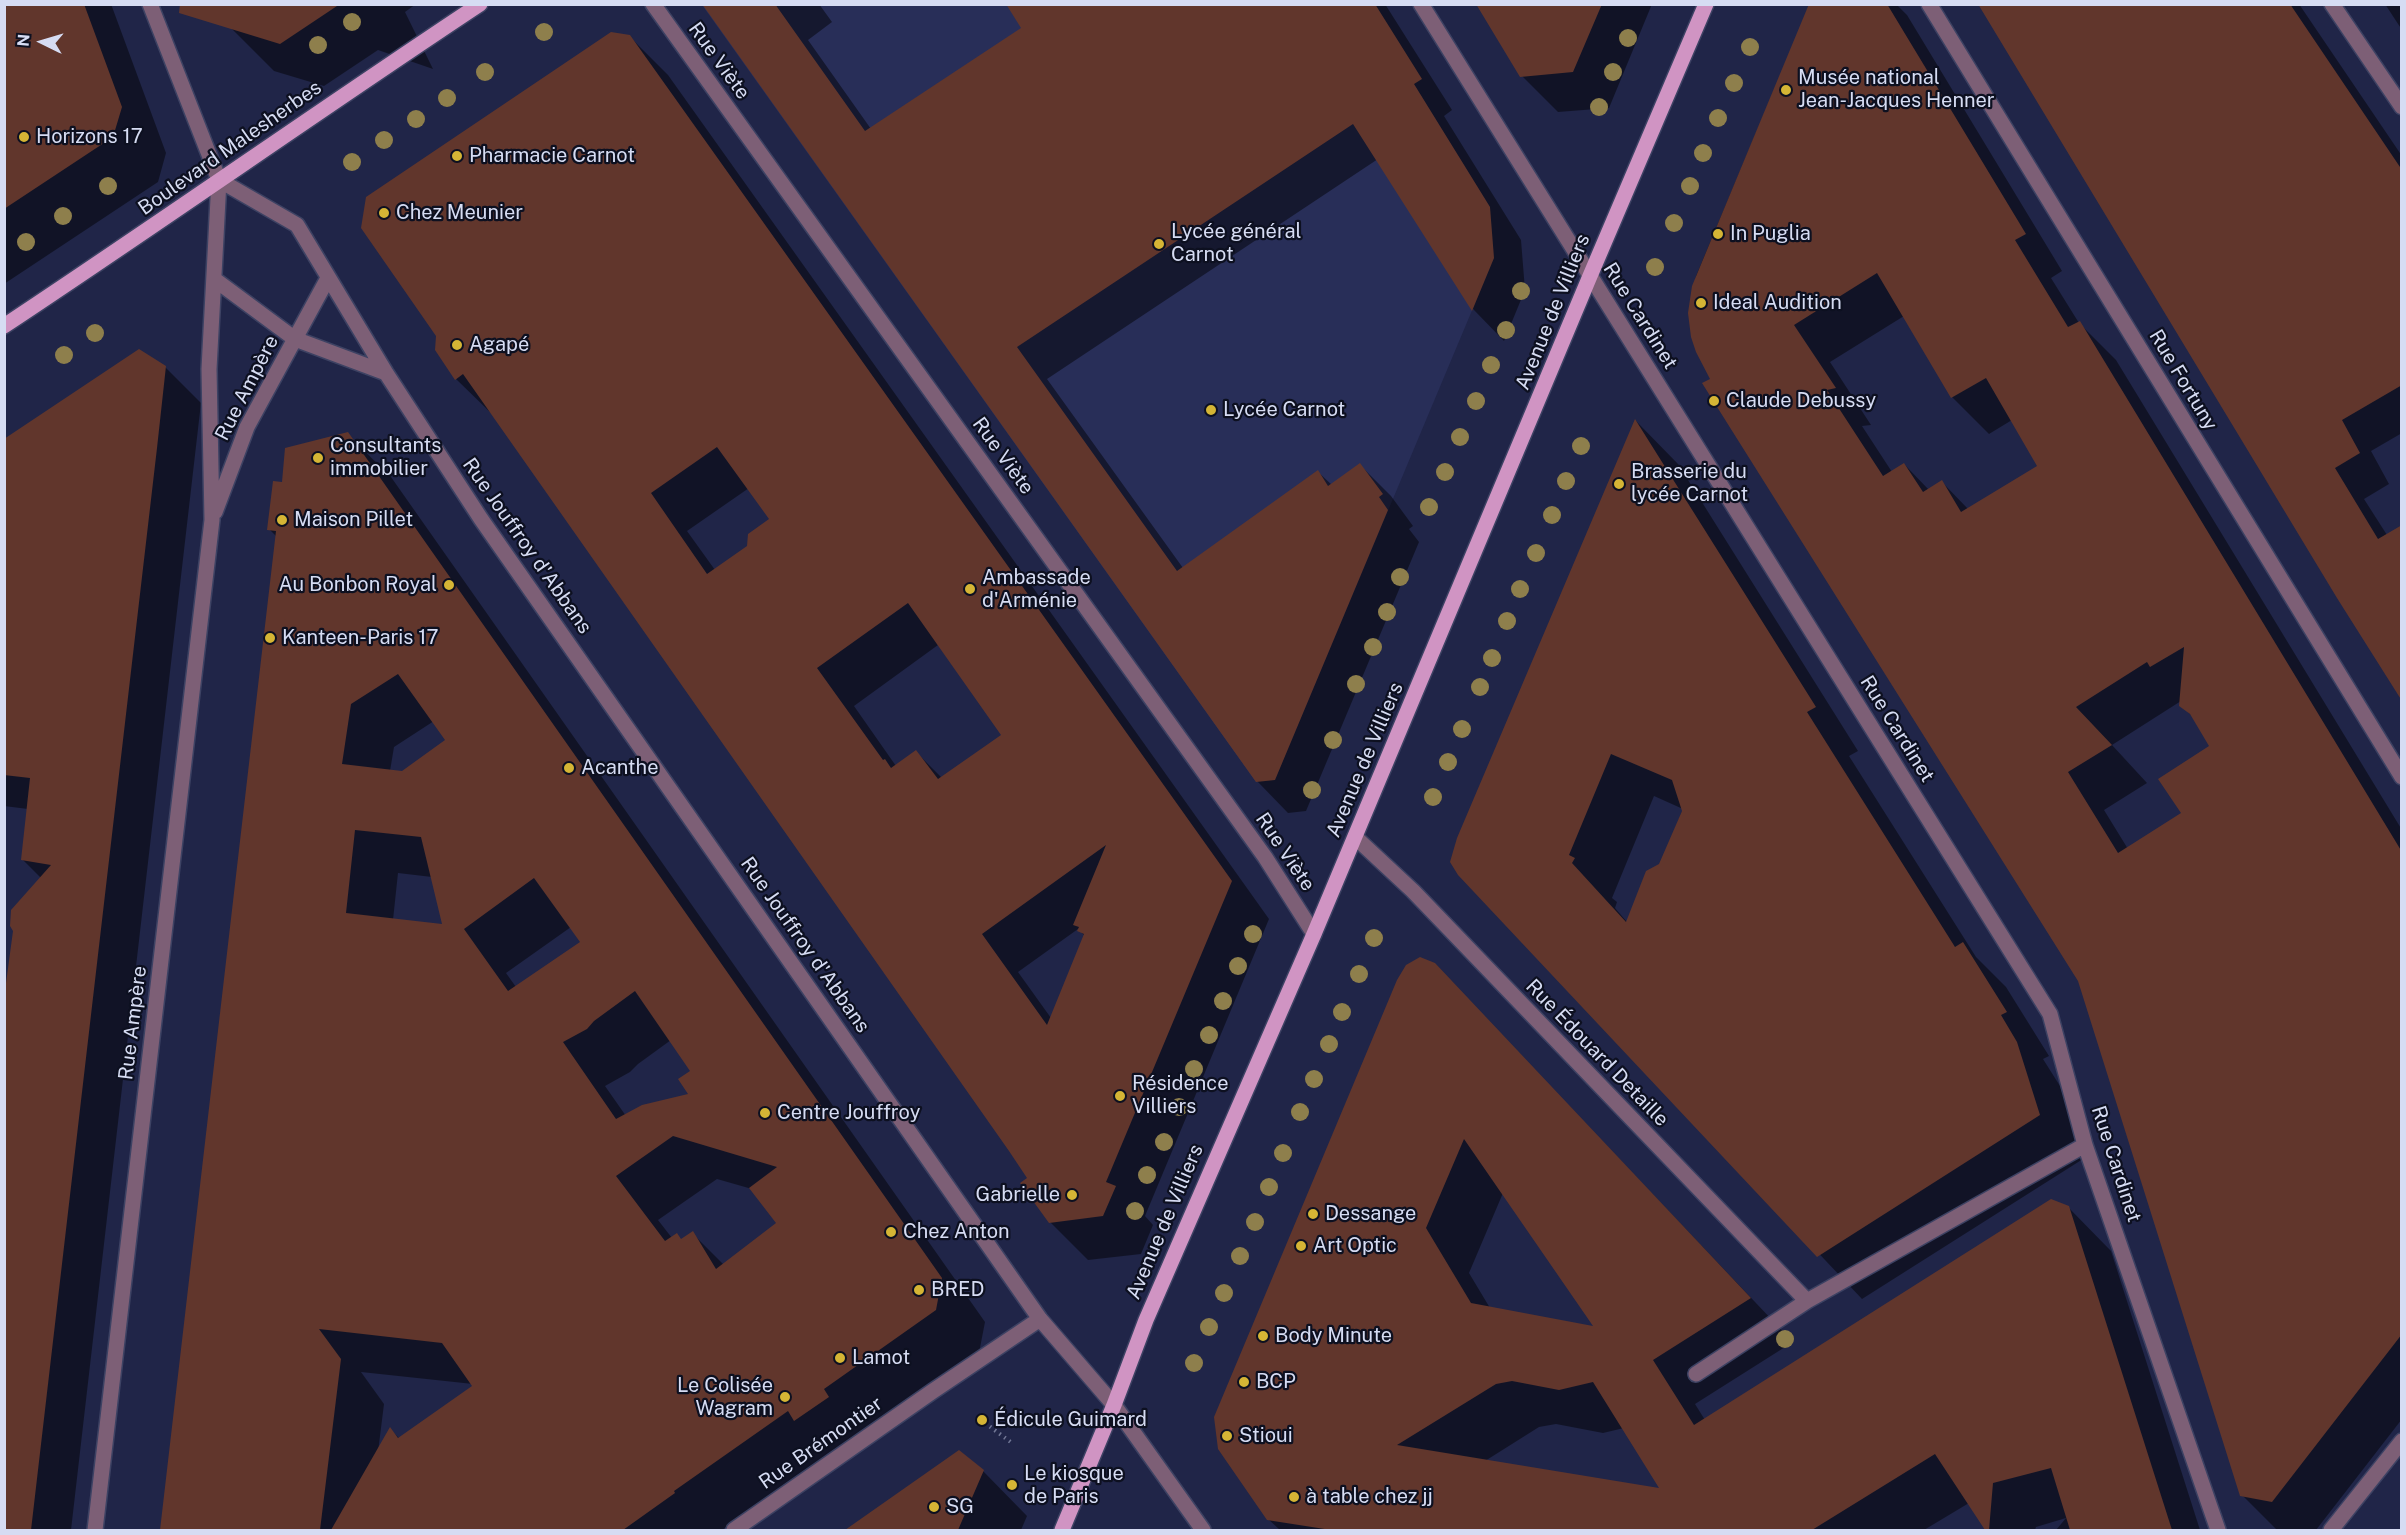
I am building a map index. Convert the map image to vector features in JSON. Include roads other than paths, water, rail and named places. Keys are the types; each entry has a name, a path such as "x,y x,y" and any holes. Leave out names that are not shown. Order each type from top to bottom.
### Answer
{"main road":[{"name":"Boulevard Malesherbes","path":"4,326 480,4"},
{"name":"Avenue de Villiers","path":"1062,1530 1114,1405 1146,1320 1356,837 1706,4"}],"street":[{"path":"150,4 219,180 214,279 295,339 386,374"},
{"name":"Rue Viète","path":"653,4 1265,857 1314,934"},
{"name":"Rue Cardinet","path":"1421,4 2050,1014 2085,1145 2218,1530"},
{"name":"Rue Fortuny","path":"1929,4 2402,777"},
{"path":"2332,4 2402,107"},
{"name":"Rue Jouffroy d'Abbans","path":"219,180 297,225 386,374 481,519 1040,1319 1114,1405 1203,1530"},
{"name":"Rue Ampère","path":"212,520 247,427 328,278"},
{"name":"Rue Ampère","path":"95,1530 212,520 209,369 214,279"},
{"name":"Rue Édouard Detaille","path":"1356,837 1413,891 1807,1301"},
{"path":"1696,1374 1807,1301 2085,1145"},
{"name":"Rue Brémontier","path":"734,1530 1040,1319"},
{"path":"2331,1530 2402,1441"}],"place":[{"name":"Musée national Jean-Jacques Henner","path":"1786,90"},
{"name":"Horizons 17","path":"24,137"},
{"name":"Pharmacie Carnot","path":"457,156"},
{"name":"Chez Meunier","path":"384,213"},
{"name":"In Puglia","path":"1718,234"},
{"name":"Lycée général Carnot","path":"1159,244"},
{"name":"Ideal Audition","path":"1701,303"},
{"name":"Agapé","path":"457,345"},
{"name":"Claude Debussy","path":"1714,401"},
{"name":"Lycée Carnot","path":"1211,410"},
{"name":"Consultants immobilier","path":"318,458"},
{"name":"Brasserie du lycée Carnot","path":"1619,484"},
{"name":"Maison Pillet","path":"282,520"},
{"name":"Au Bonbon Royal","path":"449,585"},
{"name":"Ambassade d'Arménie","path":"970,589"},
{"name":"Kanteen-Paris 17","path":"270,638"},
{"name":"Acanthe","path":"569,768"},
{"name":"Résidence Villiers","path":"1120,1096"},
{"name":"Centre Jouffroy","path":"765,1113"},
{"name":"Gabrielle","path":"1072,1195"},
{"name":"Dessange","path":"1313,1214"},
{"name":"Chez Anton","path":"891,1232"},
{"name":"Art Optic","path":"1301,1246"},
{"name":"BRED","path":"919,1290"},
{"name":"Body Minute","path":"1263,1336"},
{"name":"Lamot","path":"840,1358"},
{"name":"BCP","path":"1244,1382"},
{"name":"Le Colisée Wagram","path":"785,1397"},
{"name":"Édicule Guimard","path":"982,1420"},
{"name":"Stioui","path":"1227,1436"},
{"name":"Le kiosque de Paris","path":"1012,1485"},
{"name":"à table chez jj","path":"1294,1497"},
{"name":"SG","path":"934,1507"}]}
